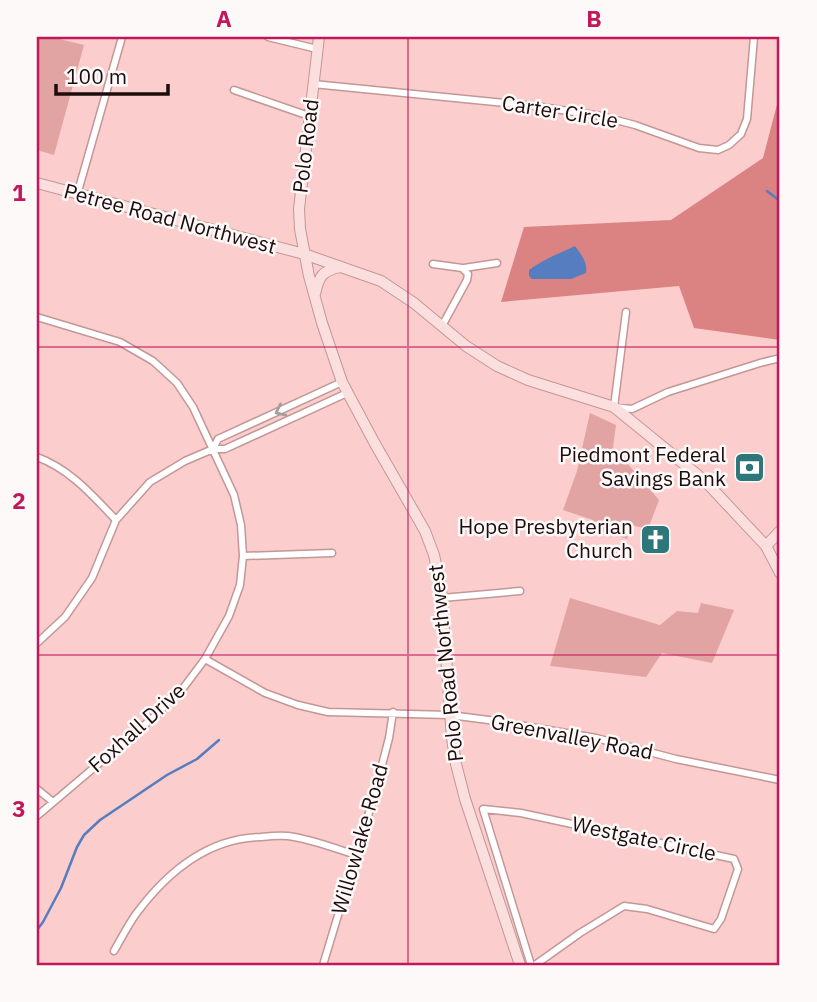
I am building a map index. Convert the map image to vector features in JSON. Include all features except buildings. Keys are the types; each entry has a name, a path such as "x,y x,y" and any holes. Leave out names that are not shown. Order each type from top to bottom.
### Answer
{"street":[{"path":"77,195 122,37"},
{"path":"268,37 317,49"},
{"name":"Polo Road","path":"304,254 299,209 319,37"},
{"name":"Carter Circle","path":"313,84 535,106 601,116 699,148 718,150 729,145 741,134 747,119 754,37"},
{"path":"234,90 309,116"},
{"name":"Petree Road Northwest","path":"37,183 304,254 380,281 414,303 466,346 497,366 528,380 614,407"},
{"name":"Polo Road Northwest","path":"304,254 332,357 342,382 425,531 438,570 456,764 520,965"},
{"path":"433,264 462,268 497,263"},
{"path":"315,298 321,275 343,267"},
{"path":"442,326 468,277 462,268"},
{"path":"614,407 626,312"},
{"name":"Foxhall Drive","path":"37,317 120,342 153,360 177,383 193,407 234,495 241,525 243,556 240,584 229,616 205,659 184,687 155,716 37,816"},
{"path":"614,407 632,409 668,392 780,358"},
{"path":"213,449 218,439 342,382"},
{"path":"37,643 65,617 92,578 116,520 150,481 185,461 213,449 225,449 347,393"},
{"path":"614,407 705,481 766,546 780,573"},
{"path":"37,457 78,481 116,520"},
{"path":"766,546 780,531"},
{"path":"243,556 332,553"},
{"path":"442,598 520,591"},
{"name":"Greenvalley Road","path":"205,659 265,693 328,712 450,715 496,721 596,738 676,759 780,780"},
{"name":"Willowlake Road","path":"323,965 389,738 393,712"},
{"path":"37,789 53,802"},
{"path":"470,814 483,809"},
{"name":"Westgate Circle","path":"483,809 522,813 734,859 738,869 721,919 714,929 647,909 624,906 533,965 483,809"},
{"path":"114,951 136,914 172,873 218,845 244,837 287,836 356,855"}],"shaded area":[{"path":"37,37 51,37 84,45 54,155 37,150"},
{"path":"780,93 780,340 694,328 679,286 501,302 524,227 671,220 763,158"},
{"path":"590,413 616,425 613,447 659,500 648,529 631,525 627,539 592,527 593,520 563,510 577,471"},
{"path":"570,598 660,625 677,611 698,613 701,603 734,610 712,663 662,653 646,677 550,666"}],"water":[{"path":"575,246 585,262 586,273 571,279 532,279 529,276 529,270 534,266"}],"waterway":[{"path":"767,191 780,201"},
{"path":"37,930 61,888 84,835 100,820 167,775 197,759 219,740"}],"place":[{"name":"Piedmont Federal Savings Bank","path":"749,467"},
{"name":"Hope Presbyterian Church","path":"656,539"}]}
